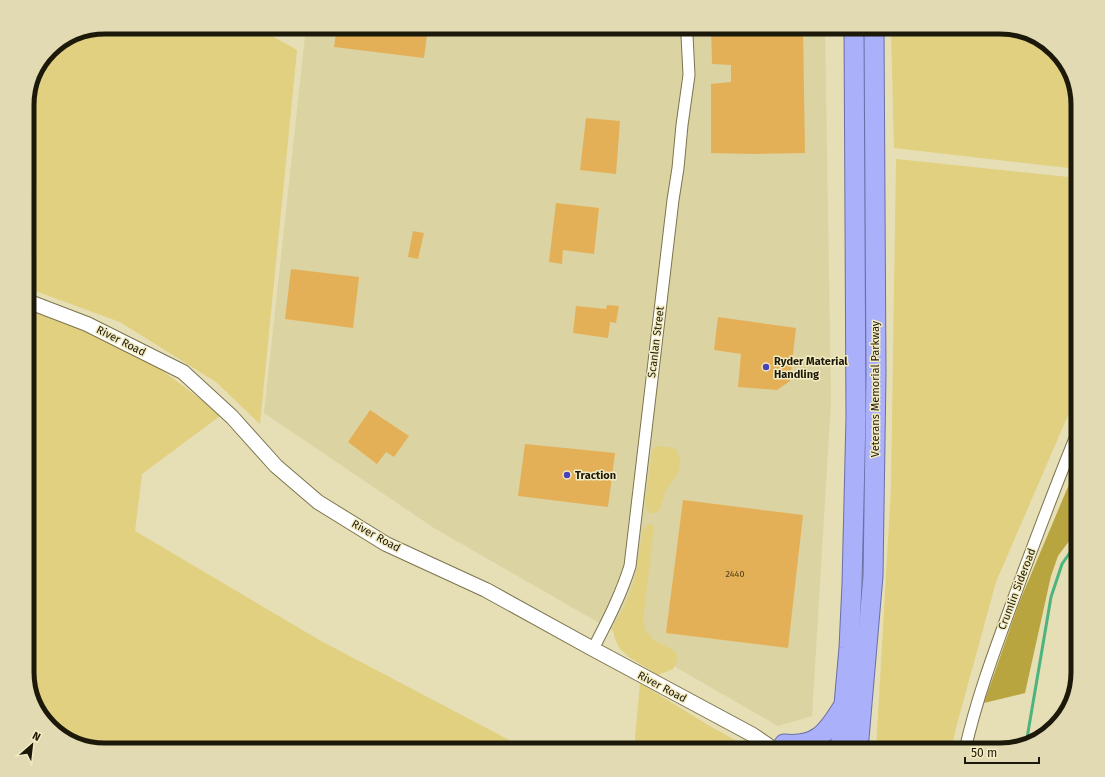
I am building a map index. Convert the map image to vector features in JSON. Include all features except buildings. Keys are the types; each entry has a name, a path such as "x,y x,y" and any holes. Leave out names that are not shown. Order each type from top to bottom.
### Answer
{"highway":[{"name":"Veterans Memorial Parkway","path":"841,743 849,648 856,417 854,34"},
{"name":"Veterans Memorial Parkway","path":"859,743 868,646 873,568 876,374 874,34"},
{"path":"806,743 816,739 828,729 844,705"}],"street":[{"name":"Scanlan Street","path":"593,650 617,601 630,566 689,75 687,34"},
{"name":"River Road","path":"34,304 88,324 183,372 232,417 276,466 318,502 386,544 486,590 593,650 753,735 773,743"},
{"name":"Crumlin Sideroad","path":"966,743 970,724 999,637 1071,448"}],"shaded area":[{"path":"100,34 268,34 297,50 260,424 216,382 120,322 34,291 34,100 39,78 46,66 58,52 69,43 91,35"},
{"path":"305,34 825,34 831,401 812,716 778,726 434,528 264,413"},
{"path":"891,34 1009,34 1009,36 1031,41 1039,46 1053,58 1064,74 1069,87 1071,105 1071,168 894,148"},
{"path":"896,159 1071,177 1071,408 996,582 953,743 876,743 891,489"},
{"path":"34,312 81,329 159,368 212,408 220,416 142,474 135,531 321,641 515,743 105,743 87,741 74,736 58,725 43,708 35,686 34,677"},
{"path":"656,446 669,447 677,450 680,464 677,474 664,495 659,510 654,513 649,513 645,506 652,451"},
{"path":"1071,480 1071,538 1058,556 1051,576 1025,693 984,703 1019,603"},
{"path":"652,524 654,526 643,621 646,631 654,640 673,650 677,655 677,661 673,669 658,675 629,657 620,649 615,639 613,630 615,622 631,591 637,568 643,529"},
{"path":"640,683 740,743 635,743"}],"waterway":[{"path":"1027,737 1051,597 1062,564 1071,551"}],"place":[{"name":"Ryder Material Handling","path":"766,367"},
{"name":"Traction","path":"567,475"}]}
